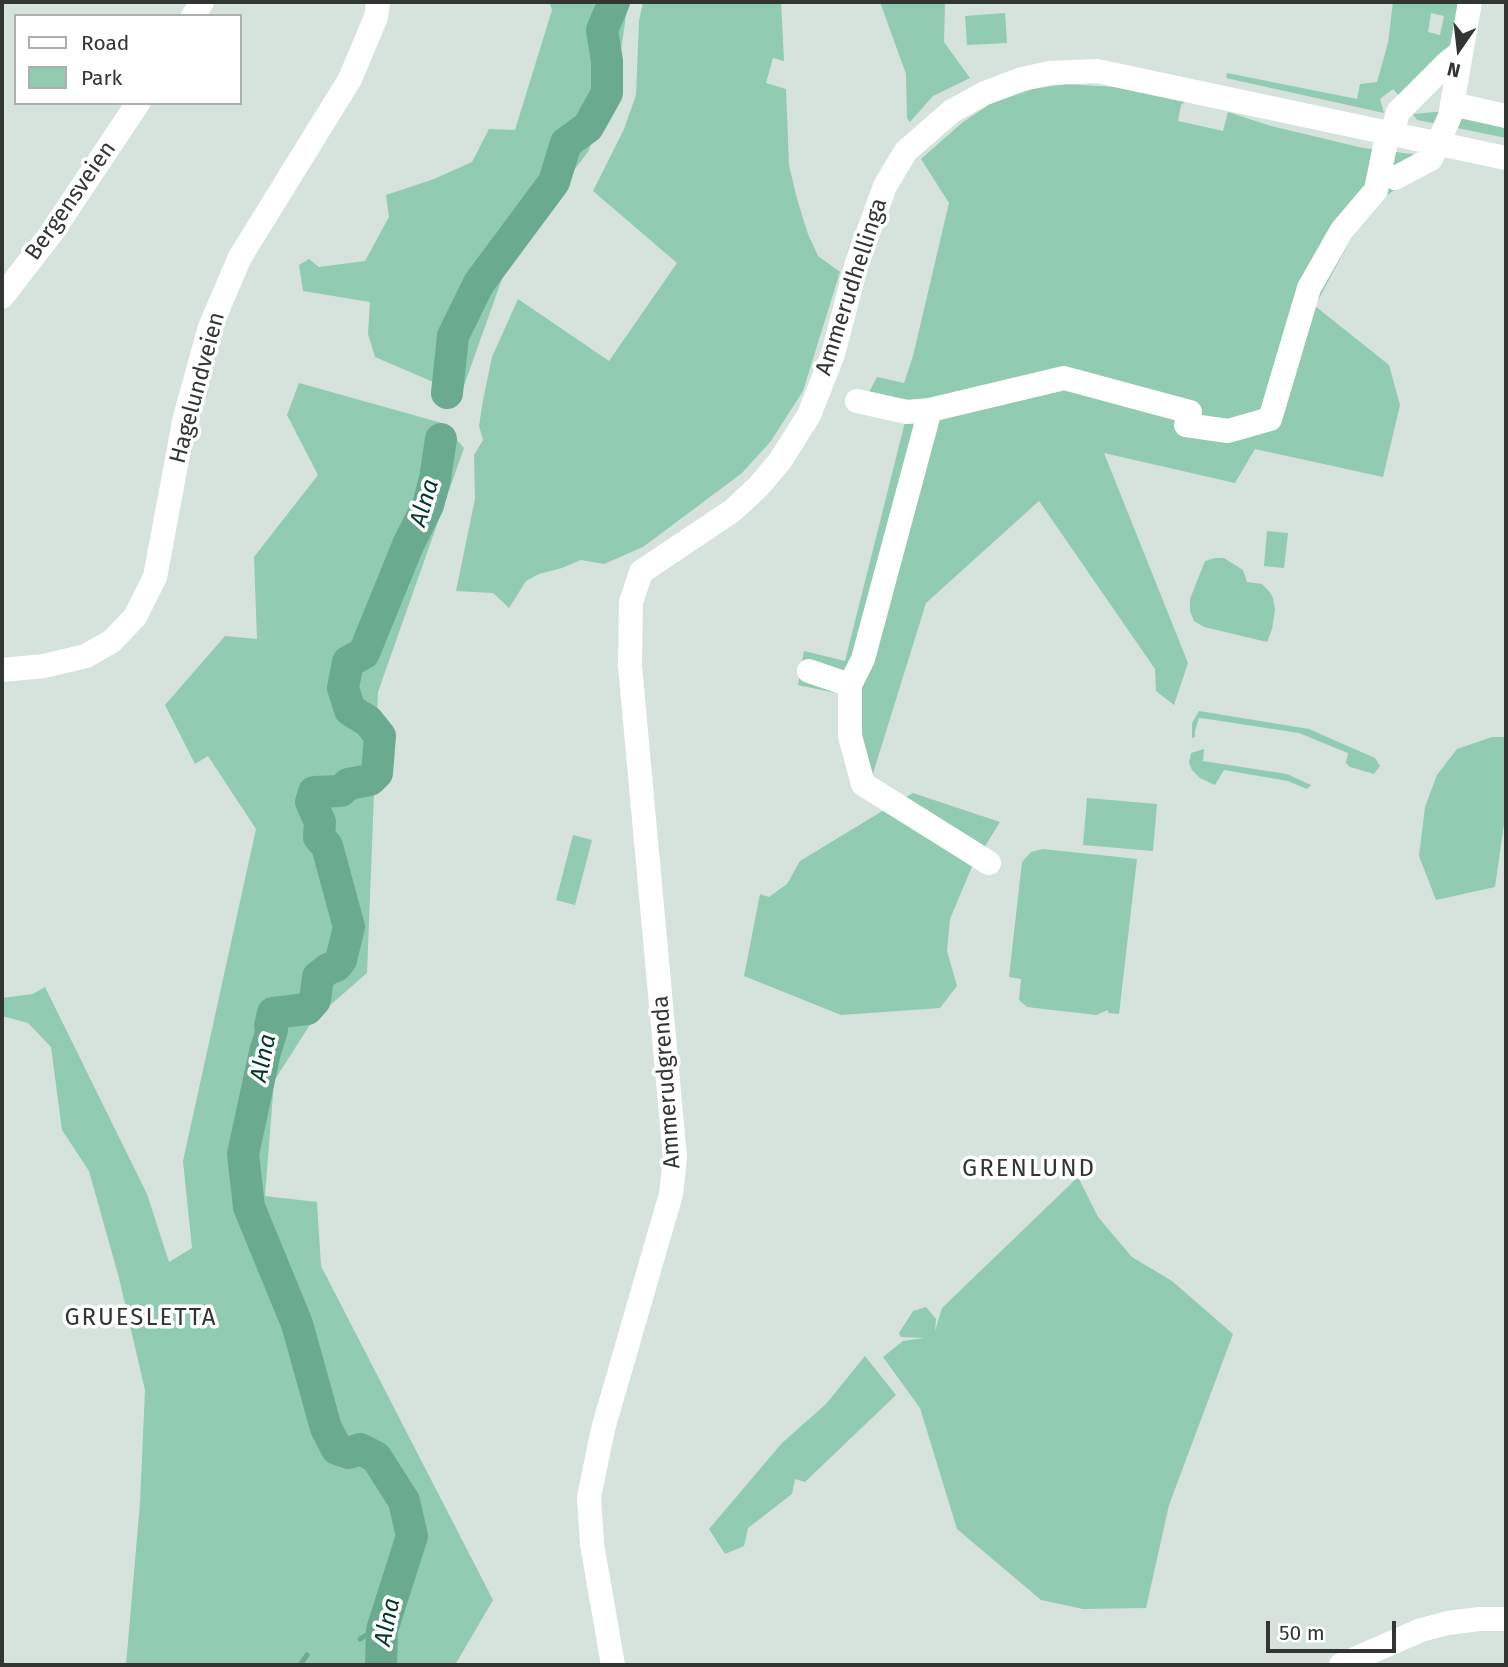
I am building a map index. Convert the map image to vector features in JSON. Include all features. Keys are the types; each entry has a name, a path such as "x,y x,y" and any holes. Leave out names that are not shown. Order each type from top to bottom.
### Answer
{"street":[{"name":"Hagelundveien","path":"2,670 55,664 86,656 112,641 135,617 155,577 186,417 210,327 240,257 350,79 376,17 378,2"},
{"path":"857,401 906,412 930,410 1064,378 1190,412 1186,425 1228,430 1270,419 1309,288 1342,230 1385,184 1431,159 1450,116 1470,2"},
{"path":"1385,184 1390,139 1398,112 1460,53"},
{"name":"Ammerudhellinga","path":"641,572 732,511 758,487 780,461 809,415 833,354 857,263 885,186 906,151 923,135 953,111 985,93 1050,72 1097,71 1390,139 1438,144 1506,158"},
{"path":"1452,104 1506,116"},
{"name":"Bergensveien","path":"2,297 50,235 137,105"},
{"path":"930,410 863,659 850,685 850,736 863,784 989,863"},
{"name":"Ammerudgrenda","path":"613,1665 592,1544 589,1497 603,1429 671,1194 676,1158 630,666 631,602 641,572"},
{"path":"809,671 850,685"},
{"path":"1341,1665 1421,1630 1448,1623 1506,1619"}],"green space":[{"path":"549,2 628,2 617,77 588,152 513,248 461,394 375,357 368,334 370,302 303,291 299,265 309,259 319,267 365,261 389,217 386,195 434,179 472,162 489,129 515,130 552,10"},
{"path":"643,2 781,2 784,61 773,58 766,83 786,89 789,165 797,199 818,256 840,272 803,391 771,441 742,473 643,547 604,564 581,560 526,581 509,608 493,593 456,591 475,499 474,455 483,440 479,426 492,357 518,299 609,361 677,263 593,191 624,129 636,95 639,21"},
{"path":"880,2 945,2 944,42 970,78 933,96 910,122 907,118 906,74"},
{"path":"1393,2 1444,2 1461,5 1453,42 1402,99 1393,89 1380,99 1384,113 1226,78 1227,73 1357,99 1360,84 1377,82 1388,43","holes":["1431,13 1444,16 1440,35 1428,32"]},
{"path":"1005,13 1007,43 967,45 965,16"},
{"path":"1066,84 1114,87 1185,102 1181,105 1178,121 1223,131 1228,112 1271,126 1363,148 1412,154 1435,164 1368,207 1315,306 1389,365 1400,405 1383,477 1255,449 1235,483 1104,453 1188,663 1174,705 1156,691 1155,669 1039,501 926,603 870,783 897,802 913,793 1000,822 971,869 950,919 947,951 957,986 940,1008 841,1015 744,976 760,894 769,897 787,884 800,861 889,807 856,786 845,695 798,685 804,651 845,661 906,418 866,398 877,377 904,383 913,356 949,203 921,159 963,122 990,104 1033,89"},
{"path":"1447,111 1438,124 1417,120 1413,114"},
{"path":"1456,116 1506,118 1506,138 1448,126"},
{"path":"299,383 442,423 464,448 378,692 367,973 313,1020 274,1081 265,1196 317,1202 321,1266 493,1600 455,1665 126,1665 140,1503 145,1390 119,1278 89,1171 62,1130 51,1047 28,1023 2,1016 2,998 33,994 45,987 147,1194 169,1262 192,1248 183,1161 256,829 208,756 195,764 165,705 225,636 257,639 254,557 318,475 287,415"},
{"path":"1267,531 1288,533 1284,568 1264,566"},
{"path":"1224,558 1243,570 1247,582 1262,584 1269,591 1275,610 1267,642 1204,627 1194,621 1190,611 1190,599 1205,561"},
{"path":"1199,711 1309,729 1375,758 1380,766 1374,774 1350,767 1346,763 1348,753 1299,733 1208,719 1199,718 1195,737 1192,738 1192,723"},
{"path":"1492,737 1506,737 1506,810 1495,887 1436,900 1419,856 1425,807 1437,775 1457,749"},
{"path":"1204,749 1203,761 1287,774 1311,785 1307,789 1288,781 1224,770 1215,785 1200,778 1189,763 1191,753"},
{"path":"1087,798 1157,804 1153,851 1083,845"},
{"path":"573,835 592,840 575,905 556,900"},
{"path":"1043,849 1137,859 1119,1014 1108,1013 1108,1010 1096,1015 1027,1007 1019,1000 1021,979 1009,977 1022,862 1031,852"},
{"path":"1078,1177 1098,1217 1132,1257 1172,1281 1233,1334 1169,1505 1146,1608 1083,1609 1041,1600 957,1529 920,1408 883,1357 903,1341 924,1338 901,1337 899,1333 913,1311 926,1307 936,1319 935,1331 942,1308"},
{"path":"865,1356 896,1395 805,1482 795,1479 792,1494 748,1528 744,1546 725,1554 709,1529 782,1443 826,1404"}],"waterway":[{"name":"Alna","path":"447,393 453,336 479,283 554,182 566,143 588,127 607,93 607,61 602,30 614,2"},
{"name":"Alna","path":"381,1665 382,1630 412,1536 404,1501 376,1457 360,1449 349,1453 337,1449 326,1428 297,1324 249,1207 243,1154 272,1030 270,1026 273,1013 307,1009 315,1000 318,977 341,960 349,927 327,846 319,837 320,822 311,802 314,792 341,791 348,784 370,780 377,773 380,736 368,721 350,710 343,688 348,662 364,653 408,545 428,505 441,439"},
{"path":"360,1639 383,1624"},
{"path":"300,1665 307,1655"}],"district":[{"name":"GRENLUND","path":"1029,1169"},
{"name":"GRUESLETTA","path":"141,1318"}]}
